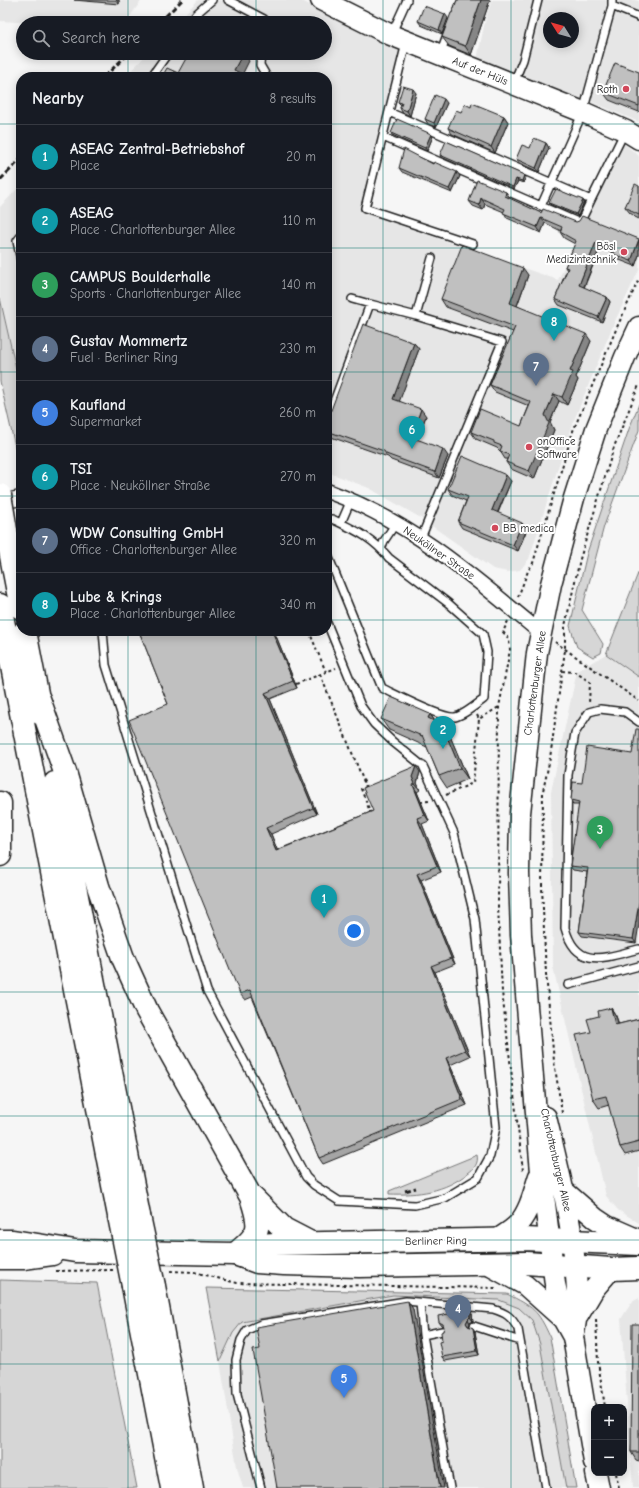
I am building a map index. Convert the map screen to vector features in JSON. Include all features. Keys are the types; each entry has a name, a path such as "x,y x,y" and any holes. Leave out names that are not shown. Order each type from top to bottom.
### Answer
{"main road":[{"path":"0,495 16,582"},
{"path":"0,605 143,1286 192,1488"},
{"path":"27,636 129,1216"},
{"path":"39,699 65,772 98,886 123,958 147,1011 251,1197 258,1219 256,1234 248,1244 235,1254"},
{"path":"0,803 0,855"},
{"path":"251,1197 284,1229 311,1243"},
{"name":"Berliner Ring","path":"235,1254 260,1245 311,1243 549,1239 639,1244"},
{"name":"Berliner Ring","path":"0,1241 13,1241 75,1250 235,1254 257,1262 284,1264 359,1266 526,1263 611,1269 639,1268"},
{"name":"Berliner Ring","path":"0,1258 23,1258 75,1250"},
{"path":"143,1286 172,1488"}],"street":[{"name":"Auf der Hüls","path":"321,0 399,38 583,112 632,135"},
{"name":"Charlottenburger Allee","path":"579,1318 552,1264 541,1172 532,1055 522,957 519,866 520,813 537,653 551,584 572,505 593,437 625,356 639,327"},
{"name":"Neuköllner Straße","path":"332,493 351,500 396,523 421,538 452,560 541,633"},
{"path":"0,502 16,499"},
{"name":"Charlottenburger Allee","path":"532,1055 564,1190 572,1240 578,1292 579,1318"},
{"path":"496,1240 514,1228 524,1216 541,1172"},
{"path":"564,1190 595,1218 607,1226 639,1240"},
{"path":"487,1264 579,1318"},
{"path":"591,1444 573,1337 579,1318 594,1289 611,1269"},
{"path":"597,1476 599,1488"}],"lane":[{"path":"194,16 212,0"},
{"path":"228,0 258,16"},
{"path":"407,0 399,38 389,112 365,208 473,244"},
{"path":"514,84 523,60 538,0"},
{"path":"541,206 583,112 612,3 639,17"},
{"path":"440,55 450,26"},
{"path":"155,72 163,60"},
{"path":"260,60 260,65 264,72"},
{"path":"389,112 591,200"},
{"path":"383,137 580,223 591,200 632,135"},
{"path":"416,316 432,258"},
{"path":"352,299 416,316 502,342 421,538"},
{"path":"332,407 370,304"},
{"path":"341,523 351,500"},
{"path":"332,518 368,537 389,558 448,603 483,634 487,652 484,699 472,708 455,717 441,715 382,688 332,565"},
{"path":"381,549 396,523"},
{"path":"103,636 106,665 207,991 306,1177 314,1185 339,1201 415,1205 445,1198 478,1178 490,1156 496,1127 475,919 454,833 421,764 393,742 374,724 361,706 332,635"},
{"path":"639,722 625,712 600,709 589,712 575,734 568,774 565,928 569,942 577,952 587,956 602,958 639,949"},
{"path":"568,985 639,966"},
{"path":"261,1488 237,1394 236,1360 241,1340 247,1330 261,1324 406,1301 492,1309 504,1312 513,1320 518,1329 546,1488"},
{"path":"420,1303 423,1335 450,1488"},
{"path":"474,1326 520,1341"},
{"path":"423,1335 442,1331"}],"path":[{"path":"541,633 639,701"},
{"path":"562,671 575,672 590,682 589,691"},
{"path":"296,684 326,672"},
{"path":"320,674 366,787"},
{"path":"479,719 499,707"},
{"path":"420,802 430,801 473,783 479,719 472,708"},
{"path":"458,783 459,789"},
{"path":"373,784 361,789 373,819"},
{"path":"237,1283 498,1288"},
{"path":"579,1318 598,1362 605,1404"},
{"path":"617,1476 619,1488"}],"shaded area":[{"path":"0,0 142,0 130,16 16,16 16,22 0,21"},
{"path":"198,0 300,0 332,16 183,16"},
{"path":"492,0 639,1 639,122 599,105 477,59 486,17"},
{"path":"332,16 400,50 360,211 558,280 623,143 639,156 639,270 614,323 570,430 529,559 520,570 508,572 493,569 419,517 369,488 332,474 332,72 130,72 141,60 332,60"},
{"path":"16,190 16,369 0,298 0,207"},
{"path":"0,298 16,369 16,451 0,381"},
{"path":"639,404 639,430 604,526 582,610 603,644 601,653 593,657 577,647 570,626 587,553 629,429"},
{"path":"639,571 639,677 606,654"},
{"path":"606,654 639,677 639,1223 618,1210 606,1196 553,967 551,792 577,671"},
{"path":"477,1155 476,1166 472,1170 459,1179 441,1188 421,1193 389,1194 389,1191"},
{"path":"0,1280 97,1283 137,1488 0,1488"},
{"path":"206,1288 507,1294 516,1298 534,1310 542,1321 550,1337 576,1488 566,1488 540,1344 532,1320 519,1308 499,1300 393,1295 242,1322 233,1333 220,1361"},
{"path":"393,1295 499,1300 519,1308 532,1320 540,1344 566,1488 243,1488 237,1467 220,1361 233,1333 242,1322"},
{"path":"639,1298 639,1488 633,1488 621,1319 632,1302"}],"building":[{"path":"457,0 481,0 465,46 442,37"},
{"path":"424,6 445,14 439,30 418,21"},
{"path":"185,60 239,60 234,70 238,72 179,72"},
{"name":"Roth","path":"615,63 639,72 639,106 603,92"},
{"path":"167,68 176,72 165,72"},
{"path":"403,86 413,89 407,111 400,108 402,103 398,102"},
{"path":"435,95 444,99 434,123 425,119"},
{"path":"472,103 504,116 491,147 448,128 456,110 461,112 465,104 471,107"},
{"path":"397,119 431,134 425,148 391,133"},
{"path":"534,138 546,143 536,168 516,159 522,145 530,148"},
{"path":"446,141 524,175 522,181 516,179 513,187 440,155"},
{"path":"404,149 433,164 434,162 457,172 449,189 399,168"},
{"path":"477,180 506,192 505,196 541,213 543,209 576,222 579,221 582,216 639,239 631,261 613,254 615,250 596,242 579,285 607,297 598,317 555,299 568,268 565,267 576,241 560,232 562,227 541,218 537,227 503,213 505,209 481,198 479,205 469,201"},
{"path":"635,184 639,186 639,215 625,207"},
{"path":"556,189 583,200 576,214 549,203"},
{"path":"462,245 523,268 510,303 586,334 570,371 573,372 562,397 554,394 545,415 549,423 529,471 506,462 509,455 500,451 502,446 494,443 494,441 471,432 480,409 521,426 531,402 490,385 515,327 441,299"},
{"path":"363,324 414,343 393,399 421,409 411,437 443,449 435,472 386,454 384,451 332,433 332,408"},
{"path":"462,456 506,475 492,510 522,523 513,545 458,522 468,497 448,489"},
{"path":"141,636 274,636 293,681 265,693 313,808 266,828 276,851 373,811 363,788 416,766 412,777 415,784 413,785 425,815 417,818 437,866 417,874 451,958 431,966 465,1050 446,1058 462,1099 319,1158 250,990 240,994 129,720 168,704"},
{"path":"391,697 430,714 428,718 442,725 460,768 439,776 422,735 381,719"},
{"path":"636,729 639,729 639,902 633,939 579,932 588,868 570,866 579,802 571,800 573,782 582,783 587,747 632,754"},
{"path":"611,1008 615,1025 639,1019 639,1142 620,1147 606,1096 593,1099 576,1035 591,1032 587,1019 599,1016 598,1011"},
{"path":"408,1301 440,1488 277,1488 253,1350 260,1349 256,1327"},
{"path":"469,1310 470,1317 466,1323 468,1326 473,1328 477,1351 442,1357 439,1342 442,1341 441,1332 443,1331 444,1327 443,1324 439,1322 438,1316"},
{"path":"632,1324 639,1324 639,1452 631,1452"}],"railway":[{"path":"166,16 182,0"},
{"path":"109,72 122,60"},
{"path":"0,180 16,164"},
{"path":"405,1191 416,1188"}],"place":[{"name":"Roth","path":"626,89"},
{"name":"Bösl Medizintechnik","path":"624,252"},
{"name":"Lube & Krings","path":"554,341"},
{"name":"WDW Consulting GmbH","path":"536,386"},
{"name":"onOffice Software","path":"529,447"},
{"name":"TSI","path":"412,449"},
{"name":"BB medica","path":"495,528"},
{"name":"ASEAG","path":"443,749"},
{"name":"CAMPUS Boulderhalle","path":"600,849"},
{"name":"ASEAG Zentral-Betriebshof","path":"324,918"},
{"name":"Gustav Mommertz","path":"458,1328"},
{"name":"Kaufland","path":"344,1398"}]}
